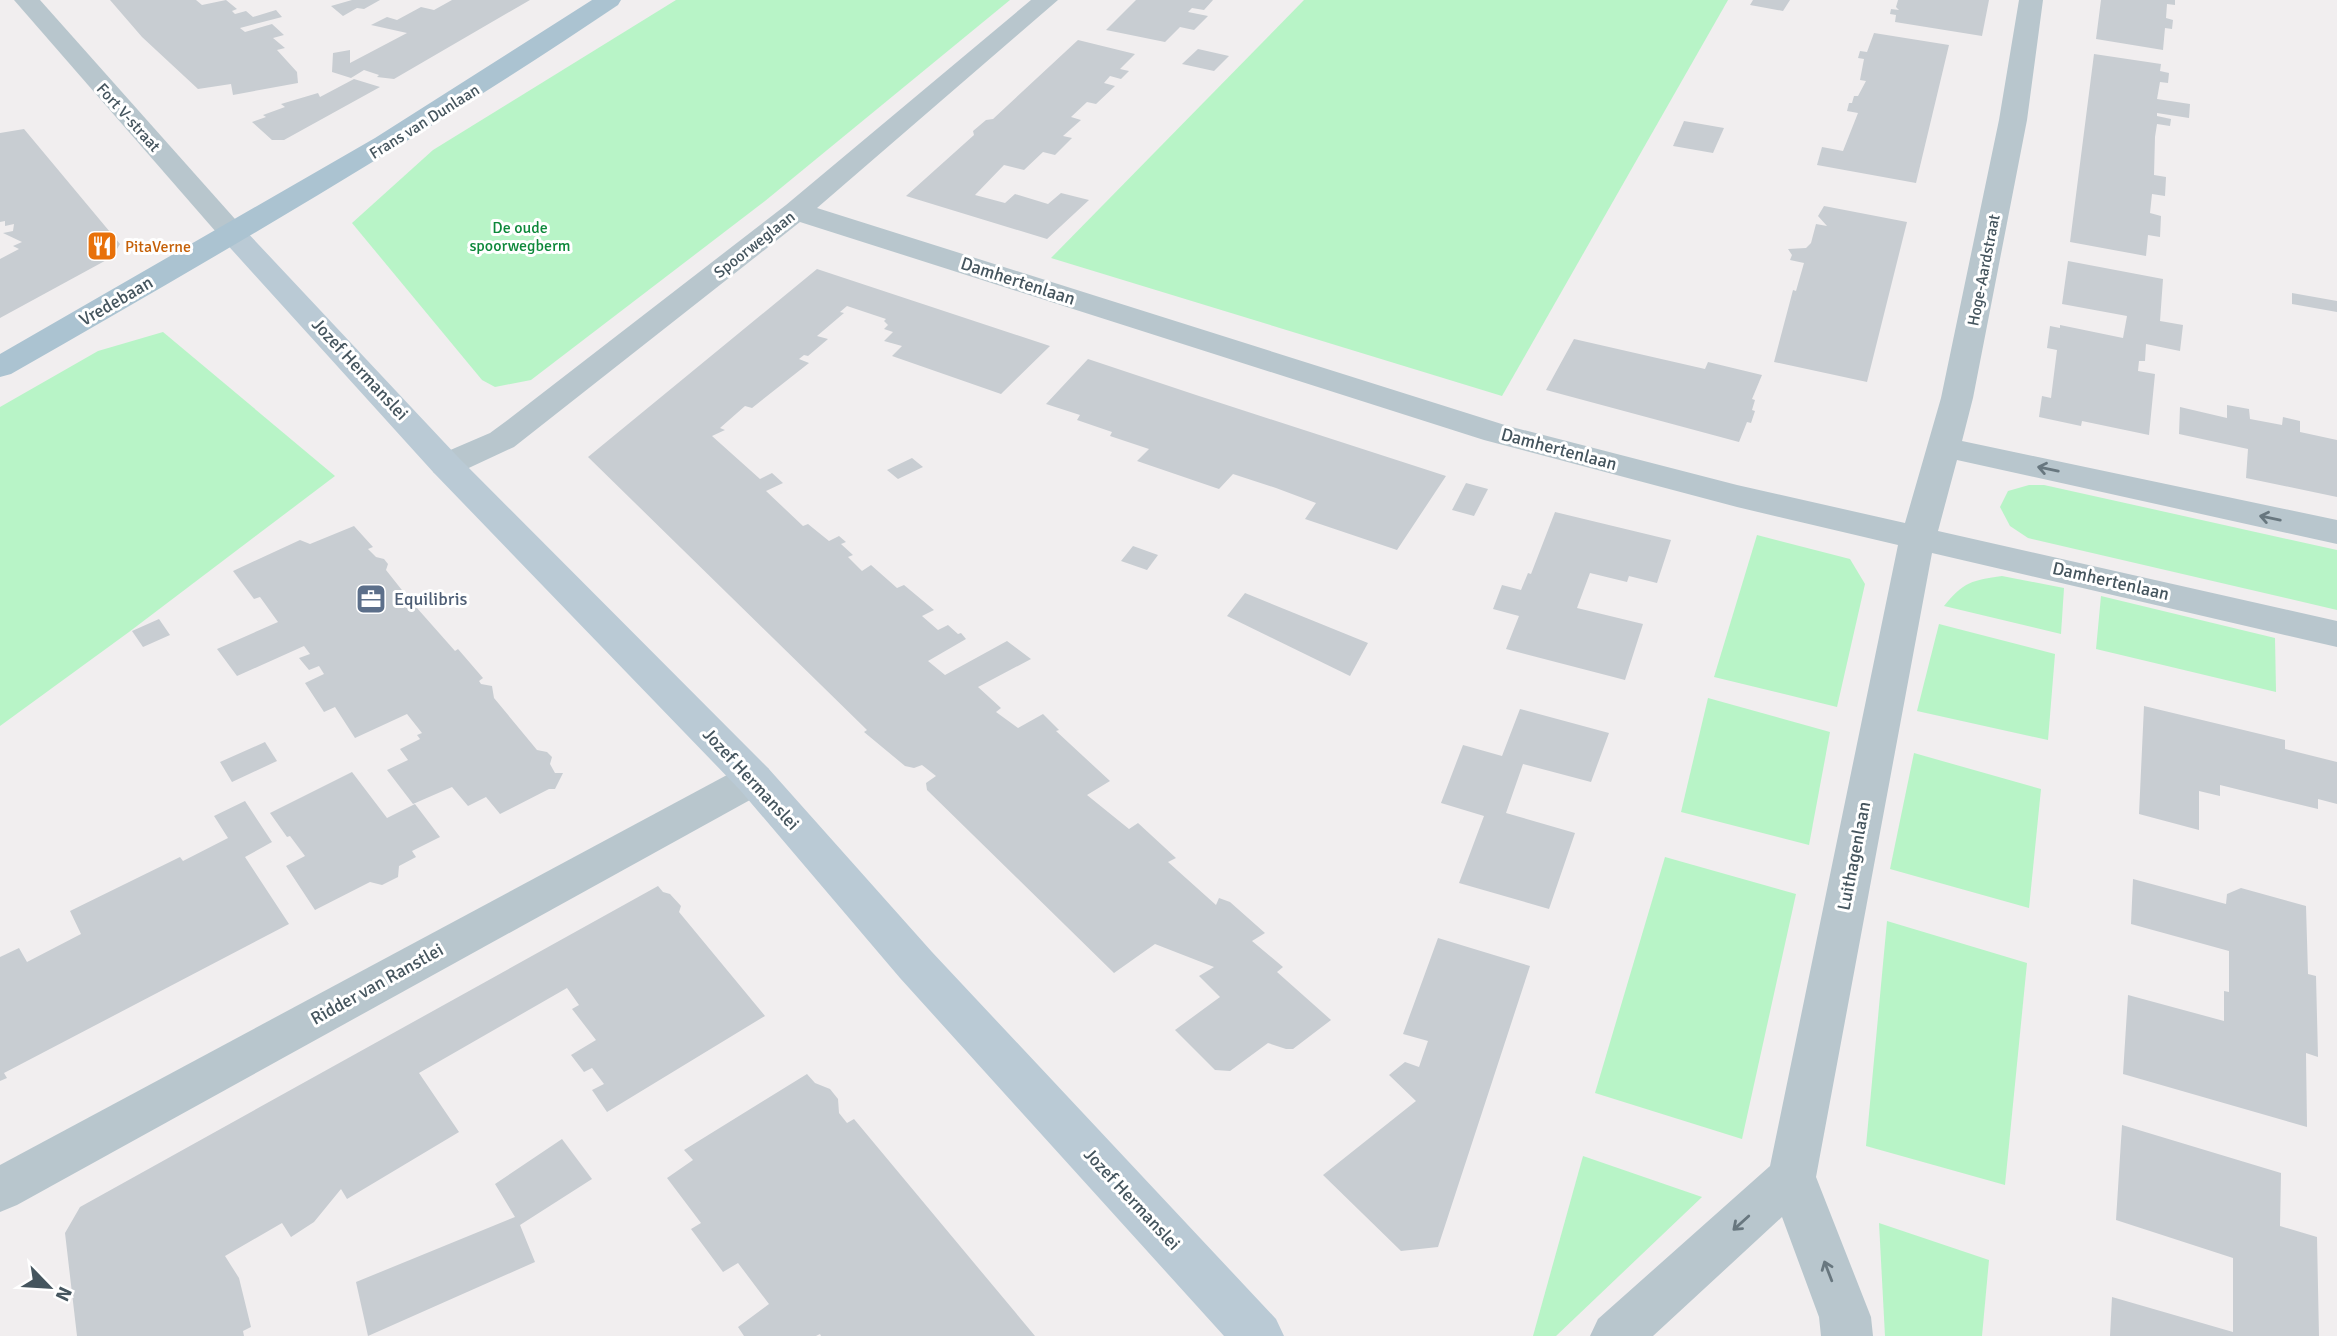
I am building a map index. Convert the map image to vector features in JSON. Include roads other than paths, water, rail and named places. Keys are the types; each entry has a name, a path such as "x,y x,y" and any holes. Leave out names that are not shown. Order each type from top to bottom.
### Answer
{"main road":[{"name":"Frans van Dunlaan","path":"233,233 360,161 609,0"},
{"name":"Vredebaan","path":"0,368 233,233"}],"street":[{"name":"Fort V-straat","path":"26,0 233,233"},
{"name":"Spoorweglaan","path":"446,465 502,440 796,211 1046,0"},
{"name":"Hoge-Aardstraat","path":"1917,536 1957,398 2012,120 2031,0"},
{"name":"Damhertenlaan","path":"796,211 1496,433 1737,496 2337,634"},
{"name":"Jozef Hermanslei","path":"233,233 446,465 754,779 916,965 1258,1336"},
{"path":"1943,447 2337,532"},
{"name":"Luithagenlaan","path":"1792,1177 1917,536"},
{"name":"Ridder van Ranstlei","path":"0,1190 754,779"},
{"path":"1616,1336 1792,1177 1845,1317 1847,1336"}],"place":[{"name":"PitaVerne","path":"102,246"},
{"name":"Equilibris","path":"371,599"}],"park label":[{"name":"De oude spoorwegberm","path":"520,236"}]}
